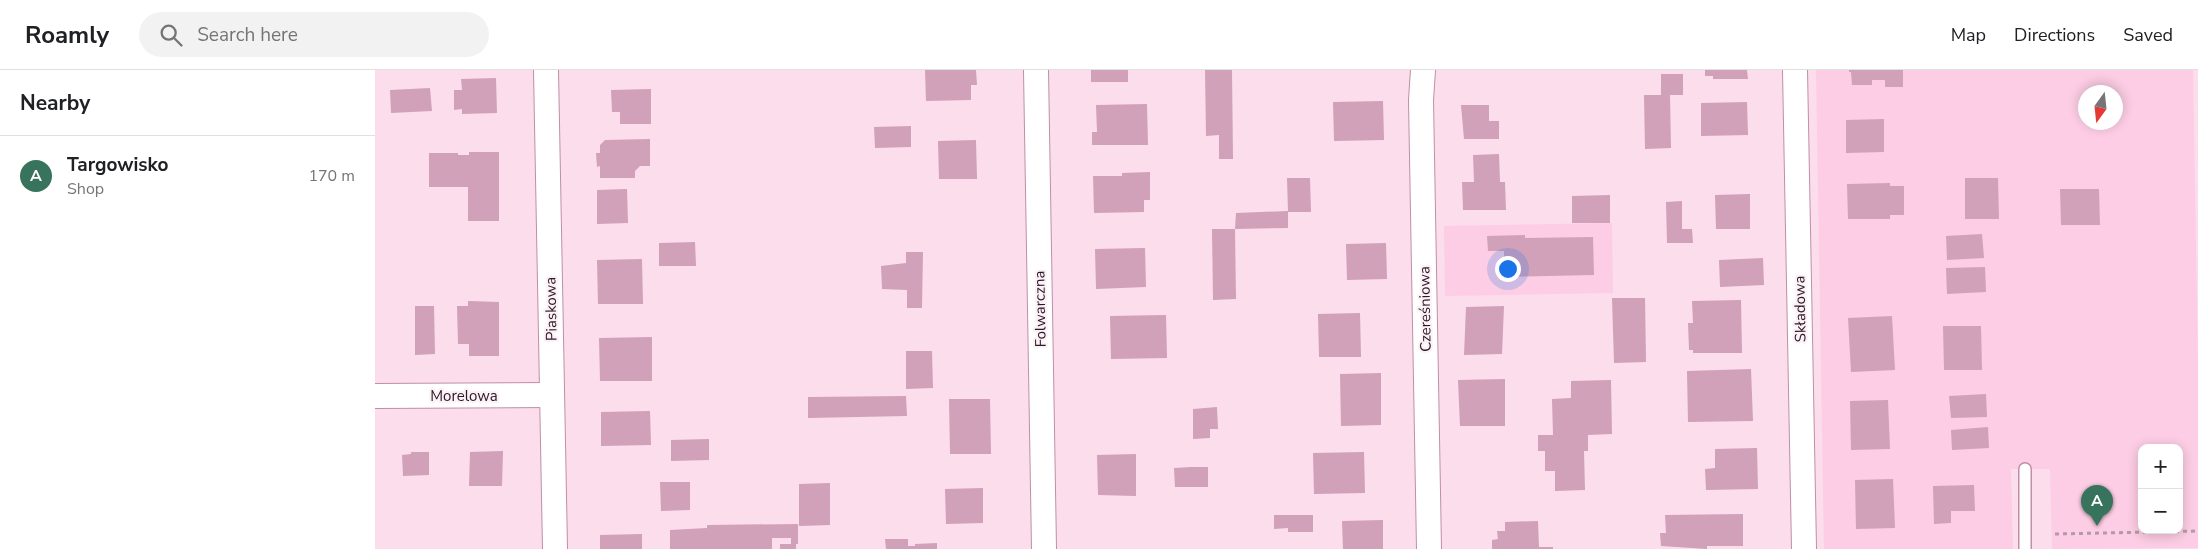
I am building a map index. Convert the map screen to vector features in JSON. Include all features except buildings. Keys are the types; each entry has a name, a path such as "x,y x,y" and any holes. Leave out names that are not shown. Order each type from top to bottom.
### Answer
{"street":[{"name":"Piaskowa","path":"547,70 555,549"},
{"name":"Folwarczna","path":"1035,70 1044,549"},
{"name":"Czereśniowa","path":"1423,70 1421,100 1429,549"},
{"name":"Składowa","path":"1795,70 1804,549"},
{"name":"Morelowa","path":"375,396 552,395"}],"lane":[{"path":"2025,469 2025,549"}],"path":[{"path":"2055,534 2198,532"}],"shaded area":[{"path":"1816,70 2193,70 2198,363 2198,548 2052,549 2050,469 2011,469 2013,549 1824,549"},
{"path":"1612,223 1613,293 1445,296 1444,226"}],"place":[{"name":"Targowisko","path":"2097,526"}]}
